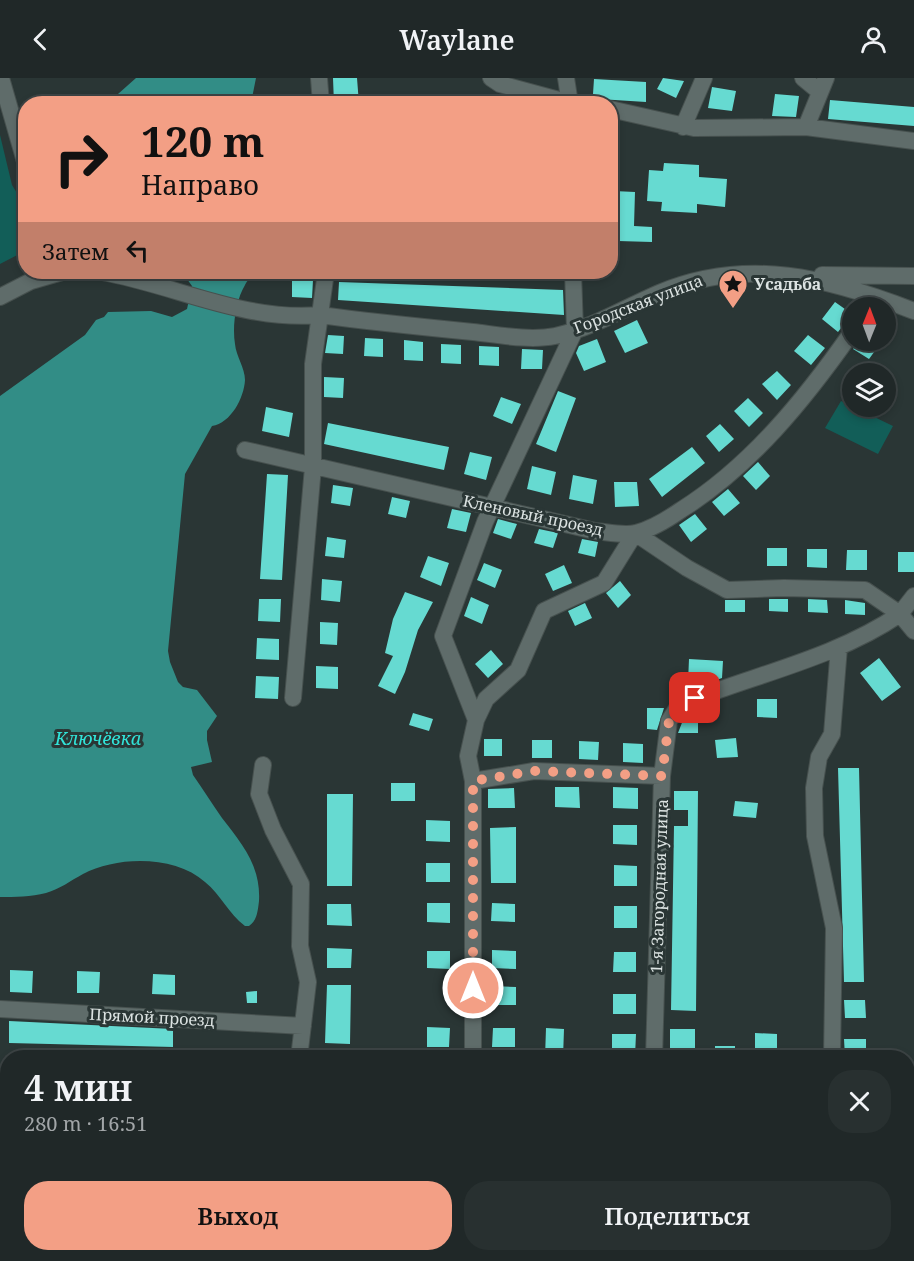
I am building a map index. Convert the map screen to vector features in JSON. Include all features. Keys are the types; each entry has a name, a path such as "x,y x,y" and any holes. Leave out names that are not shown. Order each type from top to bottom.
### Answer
{"street":[{"path":"2,78 18,136"},
{"path":"319,78 320,96"},
{"path":"491,78 500,84 544,96"},
{"path":"566,78 568,96"},
{"path":"684,127 704,78"},
{"path":"803,78 823,85 806,127"},
{"path":"618,111 684,127 717,130 806,127 914,141"},
{"name":"Городская улица","path":"130,279 250,312 290,318 320,315 506,336 553,336 591,326 660,292 712,276 745,272 782,274 857,297"},
{"path":"782,274 914,276"},
{"path":"0,297 38,279"},
{"path":"293,698 313,467 313,364 325,279"},
{"path":"476,720 443,636 492,505 574,330 573,279"},
{"name":"Городская улица","path":"896,307 914,311"},
{"name":"Кленовый проезд","path":"245,450 388,485 492,505 595,531 635,533 662,522 704,496 734,470 814,386 842,346"},
{"path":"473,1050 473,781 468,756 476,720 486,699 518,670 544,611 604,583 635,533 687,568 727,590 784,588 865,590 900,615 914,631"},
{"path":"900,615 914,597"},
{"name":"1-я Загородная улица","path":"654,1050 662,776 669,721 679,705 839,647 876,630 900,615"},
{"path":"832,1050 834,928 815,836 814,788 819,758 832,734 839,647"},
{"path":"263,765 259,794 273,830 301,884 300,946 308,982 300,1050"},
{"path":"473,781 534,771 662,776"},
{"name":"Прямой проезд","path":"0,1009 303,1026"}],"shaded area":[{"path":"0,135 12,185 18,195 18,255 0,264"},
{"path":"841,401 842,417 874,417 893,426 878,454 825,428"}],"water":[{"path":"136,78 256,78 252,96 119,96 118,94"},
{"name":"Ключёвка","path":"187,279 250,279 239,298 234,329 237,353 244,371 242,394 231,415 212,426 185,474 168,651 178,682 183,687 197,690 217,716 207,731 212,762 191,767 193,775 243,846 253,866 259,888 259,901 258,912 249,926 239,921 216,893 193,873 178,867 146,861 112,864 97,868 46,893 0,897 0,396 85,335 96,320 104,317 108,312 151,311 172,317 187,309 192,286"}],"building":[{"path":"333,78 357,78 358,96 334,96"},
{"path":"663,78 684,81 676,98 657,89"},
{"path":"594,79 646,82 646,102 618,100 618,96 595,96 593,94"},
{"path":"712,87 736,91 732,111 708,108"},
{"path":"775,94 799,96 796,117 772,116"},
{"path":"830,100 914,107 914,126 828,119"},
{"path":"664,163 699,165 699,177 727,179 725,207 697,204 697,213 661,211 662,202 647,201 649,170 663,171"},
{"path":"618,191 635,192 634,226 652,227 652,242 618,241"},
{"path":"292,279 313,280 312,298 292,297"},
{"path":"339,282 563,290 564,315 338,300"},
{"path":"835,302 842,307 842,327 838,332 822,319"},
{"path":"637,320 648,343 625,353 614,331"},
{"path":"328,335 344,336 343,354 325,353"},
{"path":"808,335 825,348 811,365 794,351"},
{"path":"365,338 383,339 383,357 364,356"},
{"path":"597,339 606,362 584,371 576,353 579,346"},
{"path":"404,340 423,342 423,361 404,360"},
{"path":"441,344 461,345 461,364 441,363"},
{"path":"479,346 499,347 499,366 479,365"},
{"path":"522,349 543,350 542,369 521,369"},
{"path":"856,351 875,351 869,359"},
{"path":"777,371 791,385 777,400 762,384"},
{"path":"324,377 344,378 343,398 324,397"},
{"path":"558,391 576,398 556,452 536,444"},
{"path":"501,397 521,404 512,424 493,416"},
{"path":"748,398 763,413 749,427 734,411"},
{"path":"266,407 293,413 289,437 262,431"},
{"path":"328,423 449,447 444,470 324,444"},
{"path":"720,424 734,439 719,452 706,436"},
{"path":"692,447 705,463 662,497 649,479"},
{"path":"470,452 492,457 486,480 464,474"},
{"path":"758,462 770,476 756,490 743,476"},
{"path":"532,466 556,472 551,495 527,489"},
{"path":"267,474 288,475 282,580 260,579"},
{"path":"573,475 597,480 593,504 569,499"},
{"path":"614,482 637,482 639,506 615,507"},
{"path":"333,485 353,488 350,506 331,503"},
{"path":"728,489 740,503 724,516 712,502"},
{"path":"392,497 410,501 406,518 388,514"},
{"path":"452,509 471,513 466,532 447,528"},
{"path":"695,514 707,529 691,542 679,525"},
{"path":"498,519 517,524 511,539 493,533"},
{"path":"539,529 558,533 553,548 534,543"},
{"path":"327,537 346,540 344,558 325,556"},
{"path":"582,539 598,542 595,557 578,553"},
{"path":"767,548 787,548 787,566 767,566"},
{"path":"807,549 827,549 827,568 807,567"},
{"path":"847,550 867,550 867,570 846,570"},
{"path":"898,552 914,552 914,572 898,572"},
{"path":"428,556 449,563 441,586 420,577"},
{"path":"484,563 502,570 495,588 477,580"},
{"path":"564,565 572,583 553,591 545,574"},
{"path":"322,579 342,581 340,602 321,600"},
{"path":"620,581 631,595 618,608 606,593"},
{"path":"405,592 433,602 418,630 405,672 395,694 378,686 393,656 385,653 393,619"},
{"path":"471,597 489,605 482,624 464,616"},
{"path":"259,599 281,599 280,622 258,621"},
{"path":"769,599 788,599 788,612 769,611"},
{"path":"808,599 827,600 828,613 808,612"},
{"path":"725,600 745,600 745,612 725,612"},
{"path":"845,600 865,603 865,615 845,614"},
{"path":"585,603 592,618 575,626 568,611"},
{"path":"320,622 338,623 337,645 320,644"},
{"path":"257,638 279,639 279,660 256,659"},
{"path":"491,650 503,664 488,678 475,664"},
{"path":"879,658 901,687 882,701 860,673"},
{"path":"689,659 723,661 722,678 708,683 688,682"},
{"path":"316,666 338,667 338,689 316,688"},
{"path":"256,676 279,677 278,699 255,698"},
{"path":"757,699 777,699 777,718 757,717"},
{"path":"647,708 664,708 657,730 647,729"},
{"path":"413,713 433,719 429,731 409,725"},
{"path":"685,715 698,715 698,733 678,733"},
{"path":"736,738 738,757 717,758 715,740"},
{"path":"484,739 502,739 502,756 484,756"},
{"path":"532,740 552,740 552,758 532,758"},
{"path":"579,741 599,742 598,760 579,759"},
{"path":"623,743 643,744 643,763 623,762"},
{"path":"838,768 859,768 864,982 844,982"},
{"path":"391,783 415,783 415,801 391,801"},
{"path":"555,787 579,787 580,808 555,807"},
{"path":"613,787 638,788 638,809 613,808"},
{"path":"514,788 515,808 488,808 488,789"},
{"path":"674,791 698,791 696,1011 671,1010 674,826 688,826 688,810 674,810"},
{"path":"327,794 353,794 352,886 327,886"},
{"path":"735,801 758,803 756,818 733,816"},
{"path":"426,820 450,821 450,842 426,841"},
{"path":"613,825 637,825 637,845 613,844"},
{"path":"516,827 516,883 491,883 490,828"},
{"path":"426,863 450,863 450,882 426,882"},
{"path":"614,865 637,866 637,886 614,886"},
{"path":"427,903 450,903 450,923 427,922"},
{"path":"492,903 515,904 515,922 491,921"},
{"path":"327,904 351,904 352,926 327,925"},
{"path":"614,906 637,906 637,928 614,928"},
{"path":"327,948 352,949 351,968 327,968"},
{"path":"492,950 516,951 516,969 492,968"},
{"path":"427,951 450,951 450,969 427,968"},
{"path":"614,952 636,952 636,972 613,972"},
{"path":"10,970 33,971 32,993 10,992"},
{"path":"77,971 100,972 99,993 77,993"},
{"path":"153,974 175,975 175,995 152,994"},
{"path":"327,985 351,985 350,1044 325,1043"},
{"path":"493,986 516,987 516,1005 493,1005"},
{"path":"257,991 257,1003 247,1003 246,992"},
{"path":"613,994 636,994 636,1014 613,1014"},
{"path":"844,1000 865,1000 866,1018 845,1018"},
{"path":"9,1021 173,1029 173,1047 9,1043"},
{"path":"427,1027 450,1028 449,1047 427,1047"},
{"path":"493,1028 515,1028 515,1047 492,1047"},
{"path":"546,1028 564,1029 563,1050 545,1050"},
{"path":"670,1029 695,1029 695,1050 670,1050"},
{"path":"755,1033 777,1034 777,1050 755,1050"},
{"path":"612,1034 636,1034 635,1050 612,1050"},
{"path":"844,1039 866,1039 866,1050 845,1050"},
{"path":"715,1046 735,1046 735,1050 715,1050"}],"place":[{"name":"Усадьба","path":"733,310"}],"route":[{"path":"473,988 473,781 534,771 662,776 669,721 679,705 695,698"}]}
